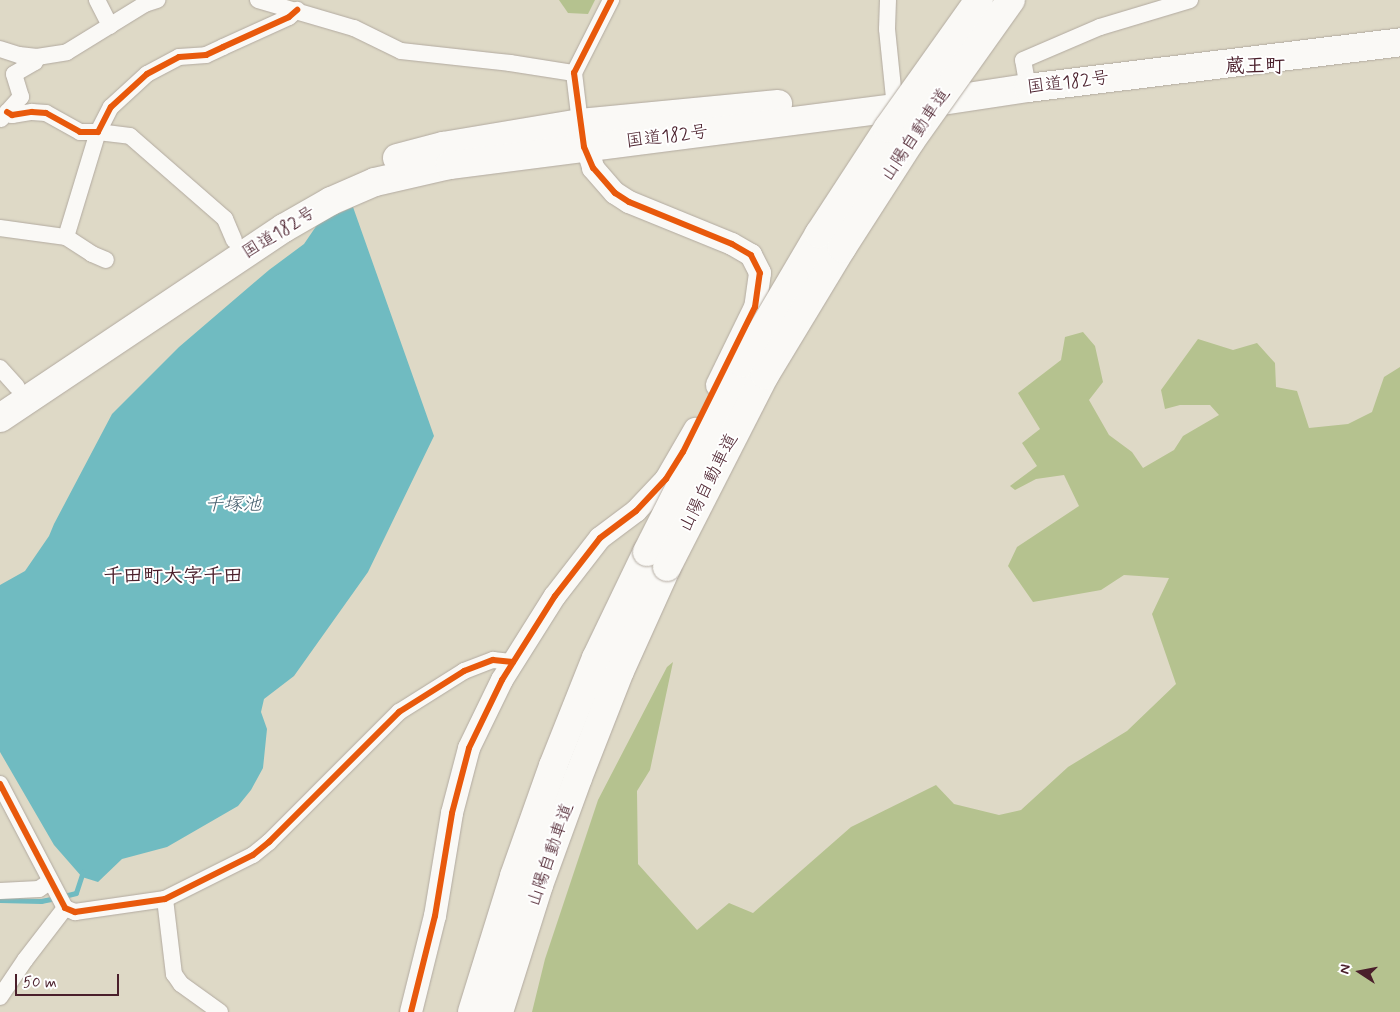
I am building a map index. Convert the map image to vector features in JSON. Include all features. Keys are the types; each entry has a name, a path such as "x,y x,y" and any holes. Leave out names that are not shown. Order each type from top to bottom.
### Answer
{"highway":[{"name":"山陽自動車道","path":"499,1012 539,885 620,671 657,559 743,363 820,234 888,128 979,0"},
{"name":"山陽自動車道","path":"472,1012 514,876 553,766 596,658 832,265 910,142 1011,0"},
{"name":"国道182号","path":"6,384 322,185 370,166 443,146 582,135 894,100 1400,25"},
{"name":"国道182号","path":"1026,81 1400,42"},
{"name":"国道182号","path":"0,418 284,228 331,201 375,182 582,135"}],"street":[{"path":"97,0 110,26"},
{"path":"0,49 19,55 37,57 67,52 145,4 157,0"},
{"path":"258,0 354,28 401,51 510,63 574,73"},
{"path":"411,1012 435,916 452,813 469,748 513,662 555,596 600,538 636,511 666,479 683,452 706,408 755,307 760,273 751,255 732,244 629,202 603,182 592,168 582,135 574,73 611,0"},
{"path":"888,0 887,29 894,100"},
{"path":"1026,81 1023,60 1100,27 1190,0"},
{"path":"66,237 98,132 111,107 147,74 179,57 206,55 289,17 297,10"},
{"path":"4,116 21,97 14,74 35,62 37,57"},
{"path":"4,116 32,112 46,113 80,132 130,136 225,219 234,240"},
{"path":"0,228 66,237 92,254 106,260"},
{"path":"0,784 59,896 75,912 165,899 246,858 269,842 399,712 464,671 493,660 513,662"},
{"path":"0,891 39,889 59,896"},
{"path":"0,997 25,960 59,896"},
{"path":"165,899 174,974 181,984 220,1012"}],"green space":[{"path":"559,0 595,0 588,14 568,13"},
{"path":"1083,332 1095,346 1103,382 1089,400 1109,435 1132,452 1143,468 1174,450 1183,436 1219,415 1210,405 1180,405 1165,409 1161,390 1198,339 1233,350 1257,343 1275,363 1276,387 1297,391 1309,428 1348,424 1372,412 1384,377 1400,367 1400,1012 532,1012 545,959 598,800 667,667 673,662 650,770 637,791 638,864 697,930 729,903 753,913 851,827 936,785 954,804 999,815 1021,810 1068,767 1127,731 1176,684 1152,614 1169,578 1124,575 1101,590 1033,602 1008,566 1017,547 1079,506 1064,475 1036,479 1015,490 1010,486 1037,466 1022,443 1040,429 1018,393 1061,360 1065,337"}],"water":[{"name":"千塚池","path":"353,207 434,436 368,572 294,676 264,699 261,712 267,729 263,768 251,790 238,806 167,847 122,859 98,882 82,877 54,845 0,752 0,585 25,571 49,536 112,414 179,347 269,270 304,244 319,222"}],"waterway":[{"path":"64,896 76,893 83,872"},
{"path":"0,900 41,901 56,898"}],"cycle path":[{"path":"411,1012 435,916 452,813 469,748 502,680 555,596 600,538 636,511 666,479 683,452 755,307 760,273 751,255 732,244 629,202 615,193 593,168 584,147 574,73 611,0"},
{"path":"7,112 12,115 32,112 46,113 80,132 98,132 111,107 147,74 179,57 206,55 289,17 297,10"},
{"path":"0,784 65,908 75,912 165,899 253,855 269,842 399,712 464,671 493,660 513,662"}],"district":[{"name":"蔵王町","path":"1255,66"},
{"name":"千田町大字千田","path":"173,576"}]}
